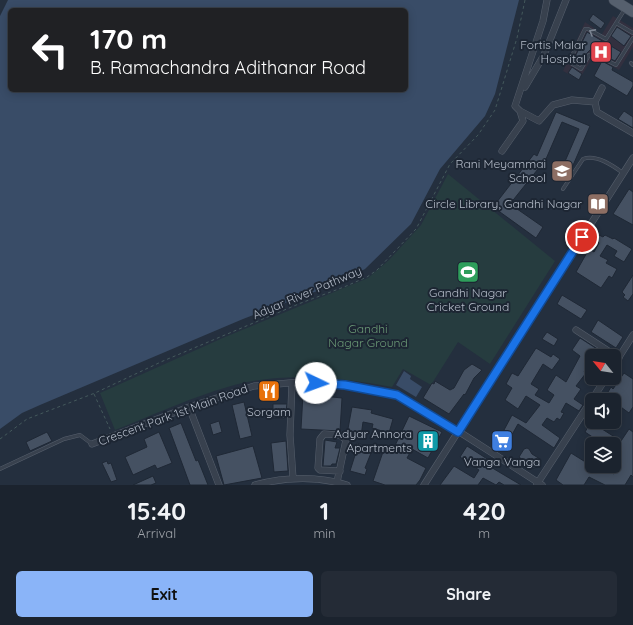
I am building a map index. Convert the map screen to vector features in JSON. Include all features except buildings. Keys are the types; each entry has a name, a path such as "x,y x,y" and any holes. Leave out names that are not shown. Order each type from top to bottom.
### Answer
{"main road":[{"path":"614,0 629,9"}],"street":[{"path":"515,106 543,21 547,0"},
{"path":"515,106 544,54 566,0"},
{"path":"602,88 595,102 597,112 633,133"},
{"path":"515,106 520,111 539,121 553,105 572,100 595,102"},
{"path":"502,151 523,121 520,111"},
{"path":"424,485 633,158"},
{"path":"576,330 605,349"},
{"path":"621,355 633,335"},
{"path":"292,383 290,435 293,478"},
{"name":"Crescent Park 1st Main Road","path":"92,444 189,407 254,386 292,383 345,385 397,395 539,484"},
{"path":"539,484 602,385"},
{"path":"189,407 219,485"},
{"path":"338,482 346,440 345,438 324,434 320,439 318,468 320,470 340,471"},
{"path":"255,485 293,478 338,482 347,485"}],"lane":[{"path":"629,9 616,23 605,39 588,29 585,29 577,43 570,62 581,69 589,55 594,54 616,65 633,38"},
{"path":"616,23 633,33"},
{"path":"563,189 583,159 586,158 600,160 623,172"},
{"path":"0,469 64,439 75,436 80,435 92,444"}],"path":[{"name":"Adyar River Pathway","path":"0,439 27,419 94,394 192,349 301,303 360,281 376,270 416,229 450,164 478,136 495,110 517,38 525,0"},
{"path":"94,394 113,436"}],"shaded area":[{"name":"Fortis Malar Hospital","path":"613,16 633,28 633,47 619,70 596,57 592,58 579,80 563,71 585,22 594,28 594,32 599,35 602,34"}],"green space":[{"name":"Gandhi Nagar Ground","path":"448,174 555,261 490,364 458,342 431,385 403,369 392,387 338,379 301,377 265,379 247,382 214,391 115,430 100,393 225,337 368,278 389,260 421,225"}],"water":[{"path":"8,0 519,0 495,94 485,116 440,169 411,224 365,269 333,285 243,319 40,405 22,413 0,429 0,16"},
{"path":"404,371 411,376 410,379 422,387 416,397 396,385"}],"place":[{"name":"Fortis Malar Hospital","path":"601,52"},
{"name":"Rani Meyammai School","path":"562,171"},
{"name":"Circle Library, Gandhi Nagar","path":"598,204"},
{"name":"Gandhi Nagar Cricket Ground","path":"468,272"},
{"name":"Sorgam","path":"269,391"},
{"name":"Adyar Annora Apartments","path":"428,441"},
{"name":"Vanga Vanga","path":"502,441"}],"route":[{"path":"316,383 345,385 397,395 458,432 582,237"}]}
